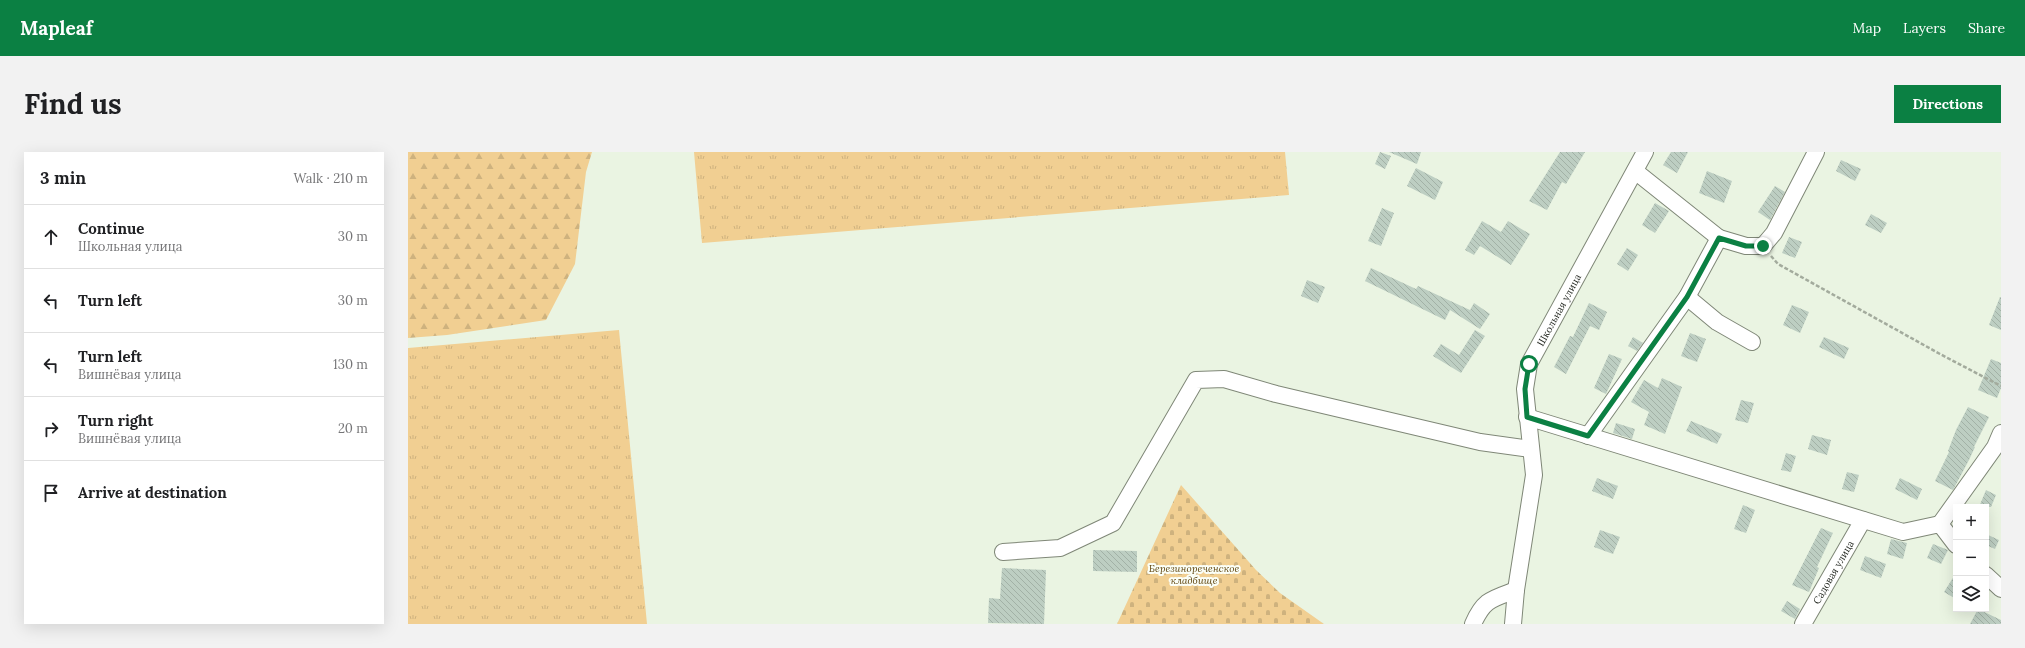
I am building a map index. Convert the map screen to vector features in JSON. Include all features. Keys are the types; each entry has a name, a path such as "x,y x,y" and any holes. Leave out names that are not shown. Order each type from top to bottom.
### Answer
{"street":[{"name":"Школьная улица","path":"1513,624 1516,590 1534,475 1525,389 1529,364 1636,171 1645,152"},
{"path":"1636,171 1719,238 1746,246 1763,246 1774,233 1816,152"},
{"path":"1588,436 1687,297 1719,238"},
{"path":"1687,297 1717,322 1752,342"},
{"path":"1003,552 1060,548 1113,523 1196,380 1224,379 1276,394 1480,442 1531,449"},
{"path":"1527,417 1904,532 1940,524 1995,447 2001,433"},
{"name":"Садовая улица","path":"1803,624 1863,520"},
{"path":"1940,524 1953,541"},
{"path":"1987,576 2001,589"},
{"path":"1473,624 1480,609 1490,600 1516,590"}],"path":[{"path":"1763,246 1778,264 1946,358 2001,386"}],"green space":[{"path":"408,152 592,152 586,172 575,264 546,320 447,335 408,338"},
{"path":"694,152 1285,152 1289,195 702,243"},
{"path":"619,330 647,624 408,624 408,348"},
{"name":"Березинореченское кладбище","path":"1181,485 1256,570 1280,593 1324,624 1117,624"}],"building":[{"path":"1380,152 1391,156 1385,169 1375,164"},
{"path":"1389,152 1421,152 1417,164"},
{"path":"1560,152 1585,152 1566,184 1562,182 1547,210 1529,201"},
{"path":"1671,152 1688,152 1677,173 1663,165"},
{"path":"1841,160 1861,169 1855,181 1836,171"},
{"path":"1416,168 1443,182 1435,200 1407,186"},
{"path":"1707,171 1732,181 1724,203 1699,193"},
{"path":"1775,186 1785,192 1770,220 1758,212"},
{"path":"1655,203 1669,211 1655,233 1642,225"},
{"path":"1382,208 1394,213 1381,246 1368,241"},
{"path":"1871,214 1887,223 1881,233 1865,225"},
{"path":"1482,221 1501,232 1508,221 1530,234 1511,265 1480,246 1474,255 1465,250"},
{"path":"1789,237 1802,242 1795,258 1782,253"},
{"path":"1627,248 1638,255 1628,271 1617,264"},
{"path":"1371,268 1416,289 1418,286 1470,310 1474,303 1490,314 1480,329 1450,310 1445,320 1365,281"},
{"path":"1307,280 1325,287 1318,303 1301,296"},
{"path":"2001,297 2001,330 1989,325"},
{"path":"1589,303 1607,312 1599,330 1590,326 1566,374 1554,367 1570,336 1573,337"},
{"path":"1792,305 1809,312 1800,333 1783,325"},
{"path":"1475,330 1485,336 1461,373 1433,356 1441,344 1459,355"},
{"path":"1690,333 1706,339 1697,362 1681,356"},
{"path":"1633,337 1643,343 1637,351 1628,346"},
{"path":"1824,337 1849,348 1844,359 1819,347"},
{"path":"1609,354 1622,359 1606,394 1594,388"},
{"path":"1991,359 2001,363 2001,388 1997,398 1978,390"},
{"path":"1662,378 1682,387 1665,434 1644,425 1649,412 1631,402 1644,380 1658,388"},
{"path":"1741,400 1754,403 1748,423 1735,420"},
{"path":"1968,407 1989,417 1953,490 1935,481 1949,452 1948,451 1956,430"},
{"path":"1691,421 1722,434 1717,444 1686,431"},
{"path":"1616,423 1635,429 1632,439 1613,433"},
{"path":"1812,435 1831,440 1827,455 1808,449"},
{"path":"1786,453 1796,456 1791,472 1781,470"},
{"path":"1847,472 1859,475 1854,492 1842,489"},
{"path":"1597,478 1618,486 1613,499 1592,491"},
{"path":"1900,478 1922,489 1917,500 1895,489"},
{"path":"1986,490 1996,495 1991,507 1989,507 1989,504 1980,504"},
{"path":"1743,505 1755,510 1746,533 1734,529"},
{"path":"1821,528 1833,533 1817,567 1819,568 1809,592 1792,585"},
{"path":"1600,530 1620,537 1613,554 1594,547"},
{"path":"1989,535 1999,540 1995,549 1989,546"},
{"path":"1891,539 1907,543 1903,559 1887,554"},
{"path":"1933,544 1948,550 1941,564 1927,558"},
{"path":"1093,550 1137,551 1137,572 1093,571"},
{"path":"1865,556 1886,564 1881,578 1860,570"},
{"path":"1002,568 1046,570 1044,624 988,623 989,598 1000,599"},
{"path":"1953,578 1953,597 1944,592"},
{"path":"1787,601 1800,609 1795,619 1781,611"},
{"path":"1976,612 1984,612 2001,620 2001,624 1970,624"}],"route":[{"path":"1529,364 1525,389 1527,417 1588,436 1687,297 1719,238 1746,246 1763,246"}]}
